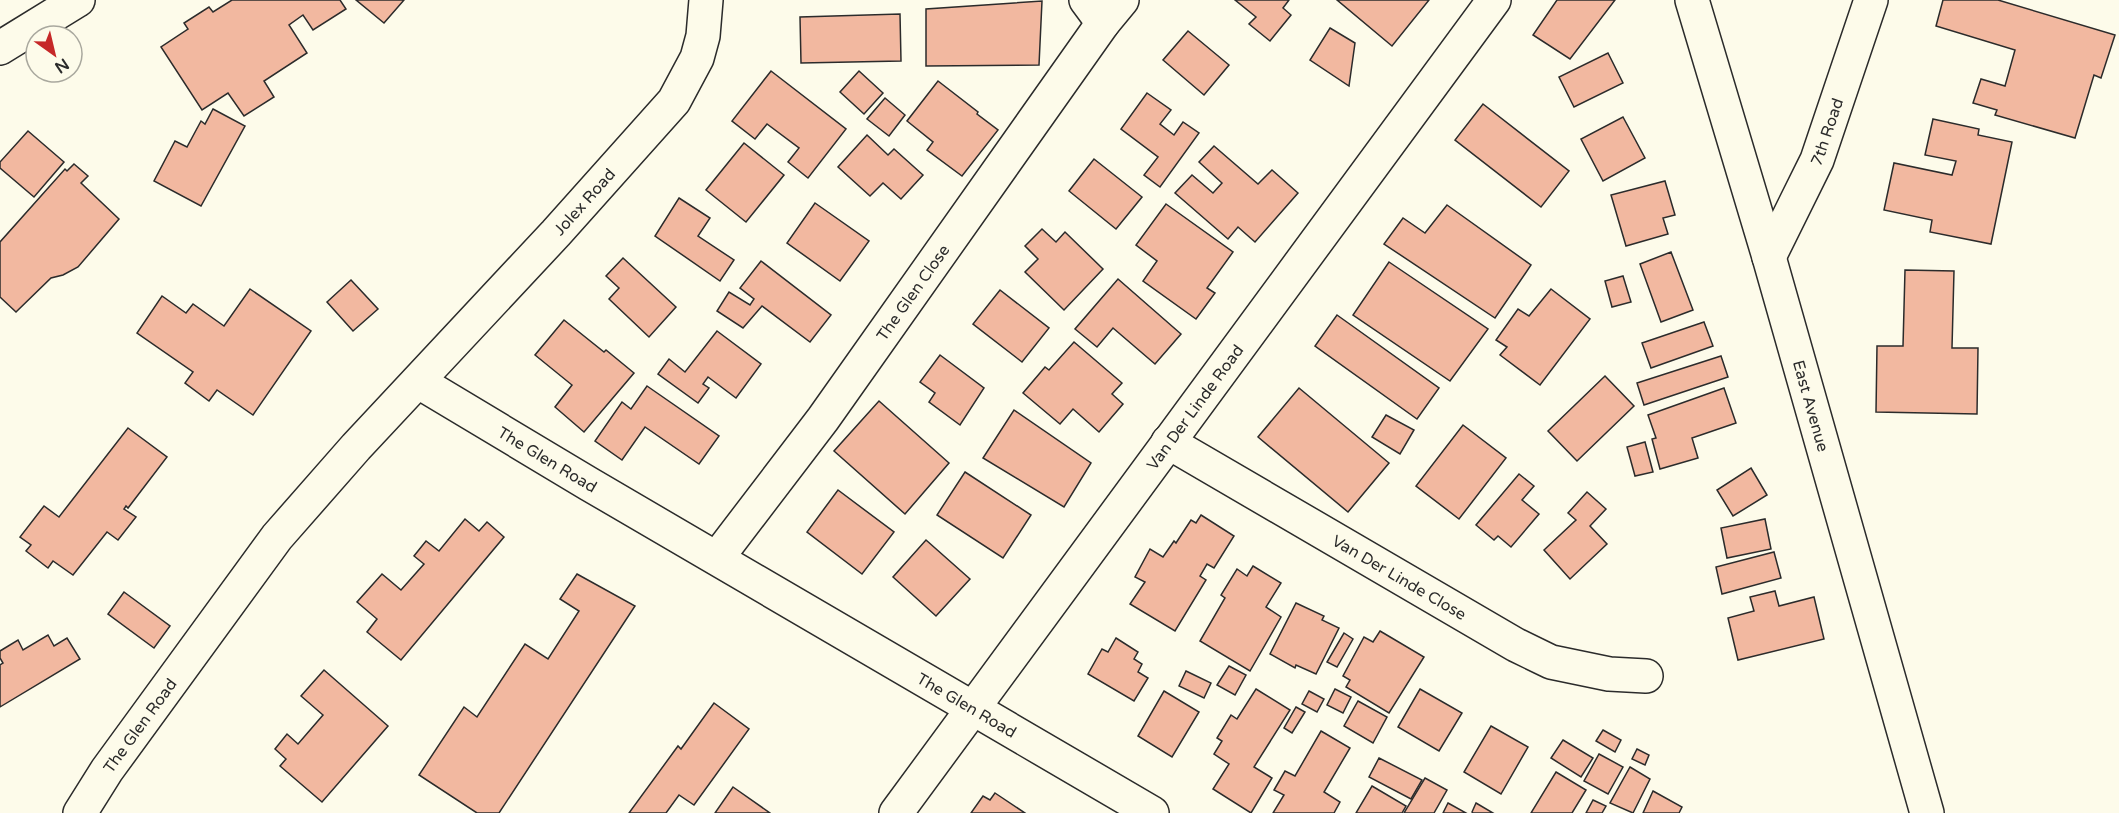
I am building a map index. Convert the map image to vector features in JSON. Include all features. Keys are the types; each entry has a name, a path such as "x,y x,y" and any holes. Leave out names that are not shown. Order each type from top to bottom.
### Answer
{"street":[{"path":"0,48 78,0"},
{"name":"Jolex Road","path":"418,382 674,101 697,58 703,36 706,0"},
{"name":"Van Der Linde Road","path":"896,813 1494,0"},
{"name":"East Avenue","path":"1692,0 1769,257 1927,813"},
{"name":"7th Road","path":"1769,257 1817,159 1871,0"},
{"name":"The Glen Close","path":"717,558 823,419 1104,8"},
{"name":"The Glen Road","path":"80,813 114,761 277,537 356,447 418,382 973,710 1152,813"},
{"name":"Van Der Linde Close","path":"1168,442 1506,639 1551,662 1609,674 1646,676"}],"building":[{"path":"232,0 340,0 346,9 313,30 303,15 289,25 307,53 264,81 274,97 244,116 228,93 202,110 161,47 188,29 184,23 209,7 213,12"},
{"path":"356,0 404,0 384,23"},
{"path":"1235,0 1289,0 1283,8 1291,15 1270,41 1249,24 1256,17"},
{"path":"1337,0 1429,0 1392,46"},
{"path":"1557,0 1615,0 1570,59 1533,35"},
{"path":"1943,0 1998,0 2115,35 2101,78 2094,75 2075,138 1995,115 1997,110 1973,103 1981,79 2005,86 2015,50 1936,26"},
{"path":"1042,1 1039,65 926,66 926,9"},
{"path":"900,14 901,61 801,63 800,17"},
{"path":"1330,28 1355,43 1349,86 1310,60"},
{"path":"1188,31 1229,65 1204,95 1163,60"},
{"path":"1608,53 1623,83 1574,107 1559,77"},
{"path":"771,71 846,129 808,178 788,162 799,148 767,124 755,139 732,121"},
{"path":"859,71 883,93 864,114 840,92"},
{"path":"938,81 998,130 962,176 927,150 933,142 907,121"},
{"path":"1147,93 1171,110 1160,124 1174,135 1183,122 1199,133 1160,187 1144,175 1158,157 1121,129"},
{"path":"885,98 905,115 889,136 867,119"},
{"path":"1483,104 1569,171 1541,207 1455,140"},
{"path":"213,109 245,126 201,206 154,181 175,141 187,147 201,121 205,124"},
{"path":"1623,117 1645,158 1603,181 1581,139"},
{"path":"1933,119 1979,129 1978,135 2012,142 1991,244 1930,232 1932,220 1884,210 1894,163 1952,175 1956,161 1925,155"},
{"path":"28,131 64,162 34,197 0,168 0,162"},
{"path":"867,135 888,155 894,149 923,175 901,199 883,183 870,196 838,167"},
{"path":"744,143 784,175 746,222 706,190"},
{"path":"1214,146 1258,184 1272,170 1298,193 1255,242 1238,227 1228,239 1175,193 1192,175 1213,193 1222,183 1199,162"},
{"path":"1094,159 1142,197 1116,229 1069,191"},
{"path":"74,164 88,176 81,183 119,219 78,267 51,278 16,312 0,297 0,242 65,169 67,171"},
{"path":"1665,181 1675,215 1663,218 1668,234 1626,246 1611,195"},
{"path":"679,198 710,218 698,236 734,260 720,281 655,236"},
{"path":"815,203 869,241 840,281 787,243"},
{"path":"1166,204 1233,252 1207,288 1215,293 1196,319 1143,281 1157,261 1136,245"},
{"path":"1447,205 1531,265 1495,318 1384,244 1403,218 1425,233"},
{"path":"1042,229 1056,242 1065,232 1103,269 1064,310 1025,272 1038,259 1025,246"},
{"path":"1671,252 1693,310 1661,322 1640,264"},
{"path":"623,258 676,307 649,337 609,299 619,288 606,276"},
{"path":"761,261 831,315 810,342 762,306 743,328 717,311 729,292 750,305 754,299 740,288"},
{"path":"1389,262 1488,329 1450,381 1353,315"},
{"path":"1905,270 1954,271 1952,348 1978,348 1977,414 1876,412 1877,346 1903,346"},
{"path":"1623,276 1631,302 1612,307 1605,281"},
{"path":"1118,279 1181,334 1155,364 1113,328 1097,347 1075,329"},
{"path":"351,280 378,309 353,331 327,302"},
{"path":"250,289 311,331 253,415 217,390 209,401 185,383 193,372 137,333 162,296 186,313 193,304 224,326"},
{"path":"1551,289 1590,319 1540,385 1500,355 1507,347 1496,340 1518,309 1529,316"},
{"path":"1000,290 1049,328 1022,362 973,324"},
{"path":"1337,315 1439,388 1417,419 1315,346"},
{"path":"564,320 634,373 584,432 555,407 572,385 535,355"},
{"path":"1704,322 1713,346 1651,368 1642,343"},
{"path":"717,331 761,364 736,398 708,377 703,384 709,388 698,403 658,374 669,359 685,372"},
{"path":"1074,342 1122,383 1112,394 1123,404 1099,432 1073,409 1060,424 1023,393 1045,367 1049,370"},
{"path":"940,355 984,388 960,425 929,402 935,393 920,382"},
{"path":"1721,356 1728,377 1644,405 1637,383"},
{"path":"1605,376 1634,406 1577,461 1548,431"},
{"path":"647,386 719,436 699,464 645,427 622,460 595,441 622,402 631,409"},
{"path":"1299,388 1389,463 1348,512 1258,437"},
{"path":"1724,388 1736,423 1692,438 1698,458 1660,469 1652,439 1656,438 1648,415"},
{"path":"879,401 949,463 905,514 834,451"},
{"path":"1014,410 1091,463 1064,507 983,458"},
{"path":"1386,415 1414,430 1400,454 1372,437"},
{"path":"1463,425 1506,458 1459,519 1416,486"},
{"path":"128,428 167,457 128,508 126,506 124,509 136,517 118,540 107,532 73,575 53,561 48,568 26,551 31,545 20,537 44,506 59,517"},
{"path":"1645,442 1653,472 1635,476 1627,447"},
{"path":"1751,468 1767,495 1733,516 1717,490"},
{"path":"965,472 1031,515 1003,558 937,515"},
{"path":"1519,474 1534,486 1522,500 1539,514 1511,547 1498,536 1494,540 1476,525"},
{"path":"838,490 894,532 862,574 807,532"},
{"path":"1587,492 1606,509 1590,526 1607,544 1570,579 1544,550 1576,520 1568,513"},
{"path":"1201,515 1234,536 1214,568 1207,564 1200,576 1206,580 1175,631 1130,604 1145,582 1135,577 1150,549 1163,557 1174,541 1176,543 1191,520 1196,523"},
{"path":"465,519 479,531 487,522 504,537 401,660 367,632 377,619 357,602 382,574 401,590 424,564 414,556 426,541 439,551"},
{"path":"1765,519 1771,549 1727,558 1721,528"},
{"path":"926,540 970,579 936,616 893,577"},
{"path":"1774,552 1781,578 1722,594 1716,567"},
{"path":"1253,566 1281,583 1266,607 1281,617 1250,671 1200,641 1225,598 1221,595 1237,569 1247,576"},
{"path":"577,574 635,606 499,813 477,813 419,775 464,707 477,717 525,644 548,659 579,611 560,599"},
{"path":"1775,591 1779,606 1814,597 1824,639 1738,660 1728,618 1754,611 1750,597"},
{"path":"124,592 170,626 154,648 108,614"},
{"path":"1296,603 1324,616 1322,620 1339,628 1316,674 1296,665 1295,668 1270,654"},
{"path":"1380,631 1424,657 1389,713 1346,687 1350,680 1343,676 1364,637 1373,642"},
{"path":"1344,633 1353,639 1337,667 1327,662"},
{"path":"48,635 54,646 67,638 80,659 0,707 0,665 3,663 0,651 18,640 23,650"},
{"path":"1116,638 1138,652 1134,659 1142,664 1138,672 1148,678 1134,701 1088,674 1102,649 1108,652"},
{"path":"1229,666 1246,675 1235,695 1217,685"},
{"path":"324,670 388,726 322,802 280,766 286,759 275,749 287,734 298,744 323,715 301,696"},
{"path":"1186,671 1211,683 1204,698 1179,686"},
{"path":"1256,689 1290,710 1254,767 1272,778 1251,813 1213,789 1229,764 1214,754 1222,741 1217,738 1231,715 1237,719"},
{"path":"1335,689 1351,697 1343,713 1327,705"},
{"path":"1420,689 1462,713 1439,751 1398,727"},
{"path":"1164,691 1199,712 1172,757 1138,736"},
{"path":"1309,691 1324,699 1317,712 1302,704"},
{"path":"1358,701 1387,717 1373,743 1344,726"},
{"path":"714,703 749,729 694,805 679,795 666,813 629,813 678,746 681,749"},
{"path":"1296,707 1305,712 1292,733 1284,728"},
{"path":"1491,726 1528,747 1501,794 1464,772"},
{"path":"1603,730 1621,740 1615,752 1596,741"},
{"path":"1321,731 1350,748 1324,792 1340,802 1334,813 1273,813 1284,795 1274,790 1285,771 1295,776"},
{"path":"1563,740 1593,758 1581,777 1551,758"},
{"path":"1637,749 1649,755 1645,765 1632,759"},
{"path":"1599,754 1623,767 1608,794 1584,781"},
{"path":"1379,758 1422,780 1411,799 1369,777"},
{"path":"1630,767 1650,779 1633,813 1610,803"},
{"path":"1556,772 1586,790 1572,813 1531,813"},
{"path":"1425,778 1447,790 1434,813 1404,813"},
{"path":"1372,786 1406,806 1402,813 1356,813"},
{"path":"733,787 770,813 715,813"},
{"path":"1653,791 1682,807 1679,813 1643,813"},
{"path":"995,793 1025,813 971,813 983,796 990,800"},
{"path":"1593,800 1606,806 1602,813 1586,813"},
{"path":"1448,803 1466,813 1443,813"},
{"path":"1476,803 1493,813 1473,813"}]}
